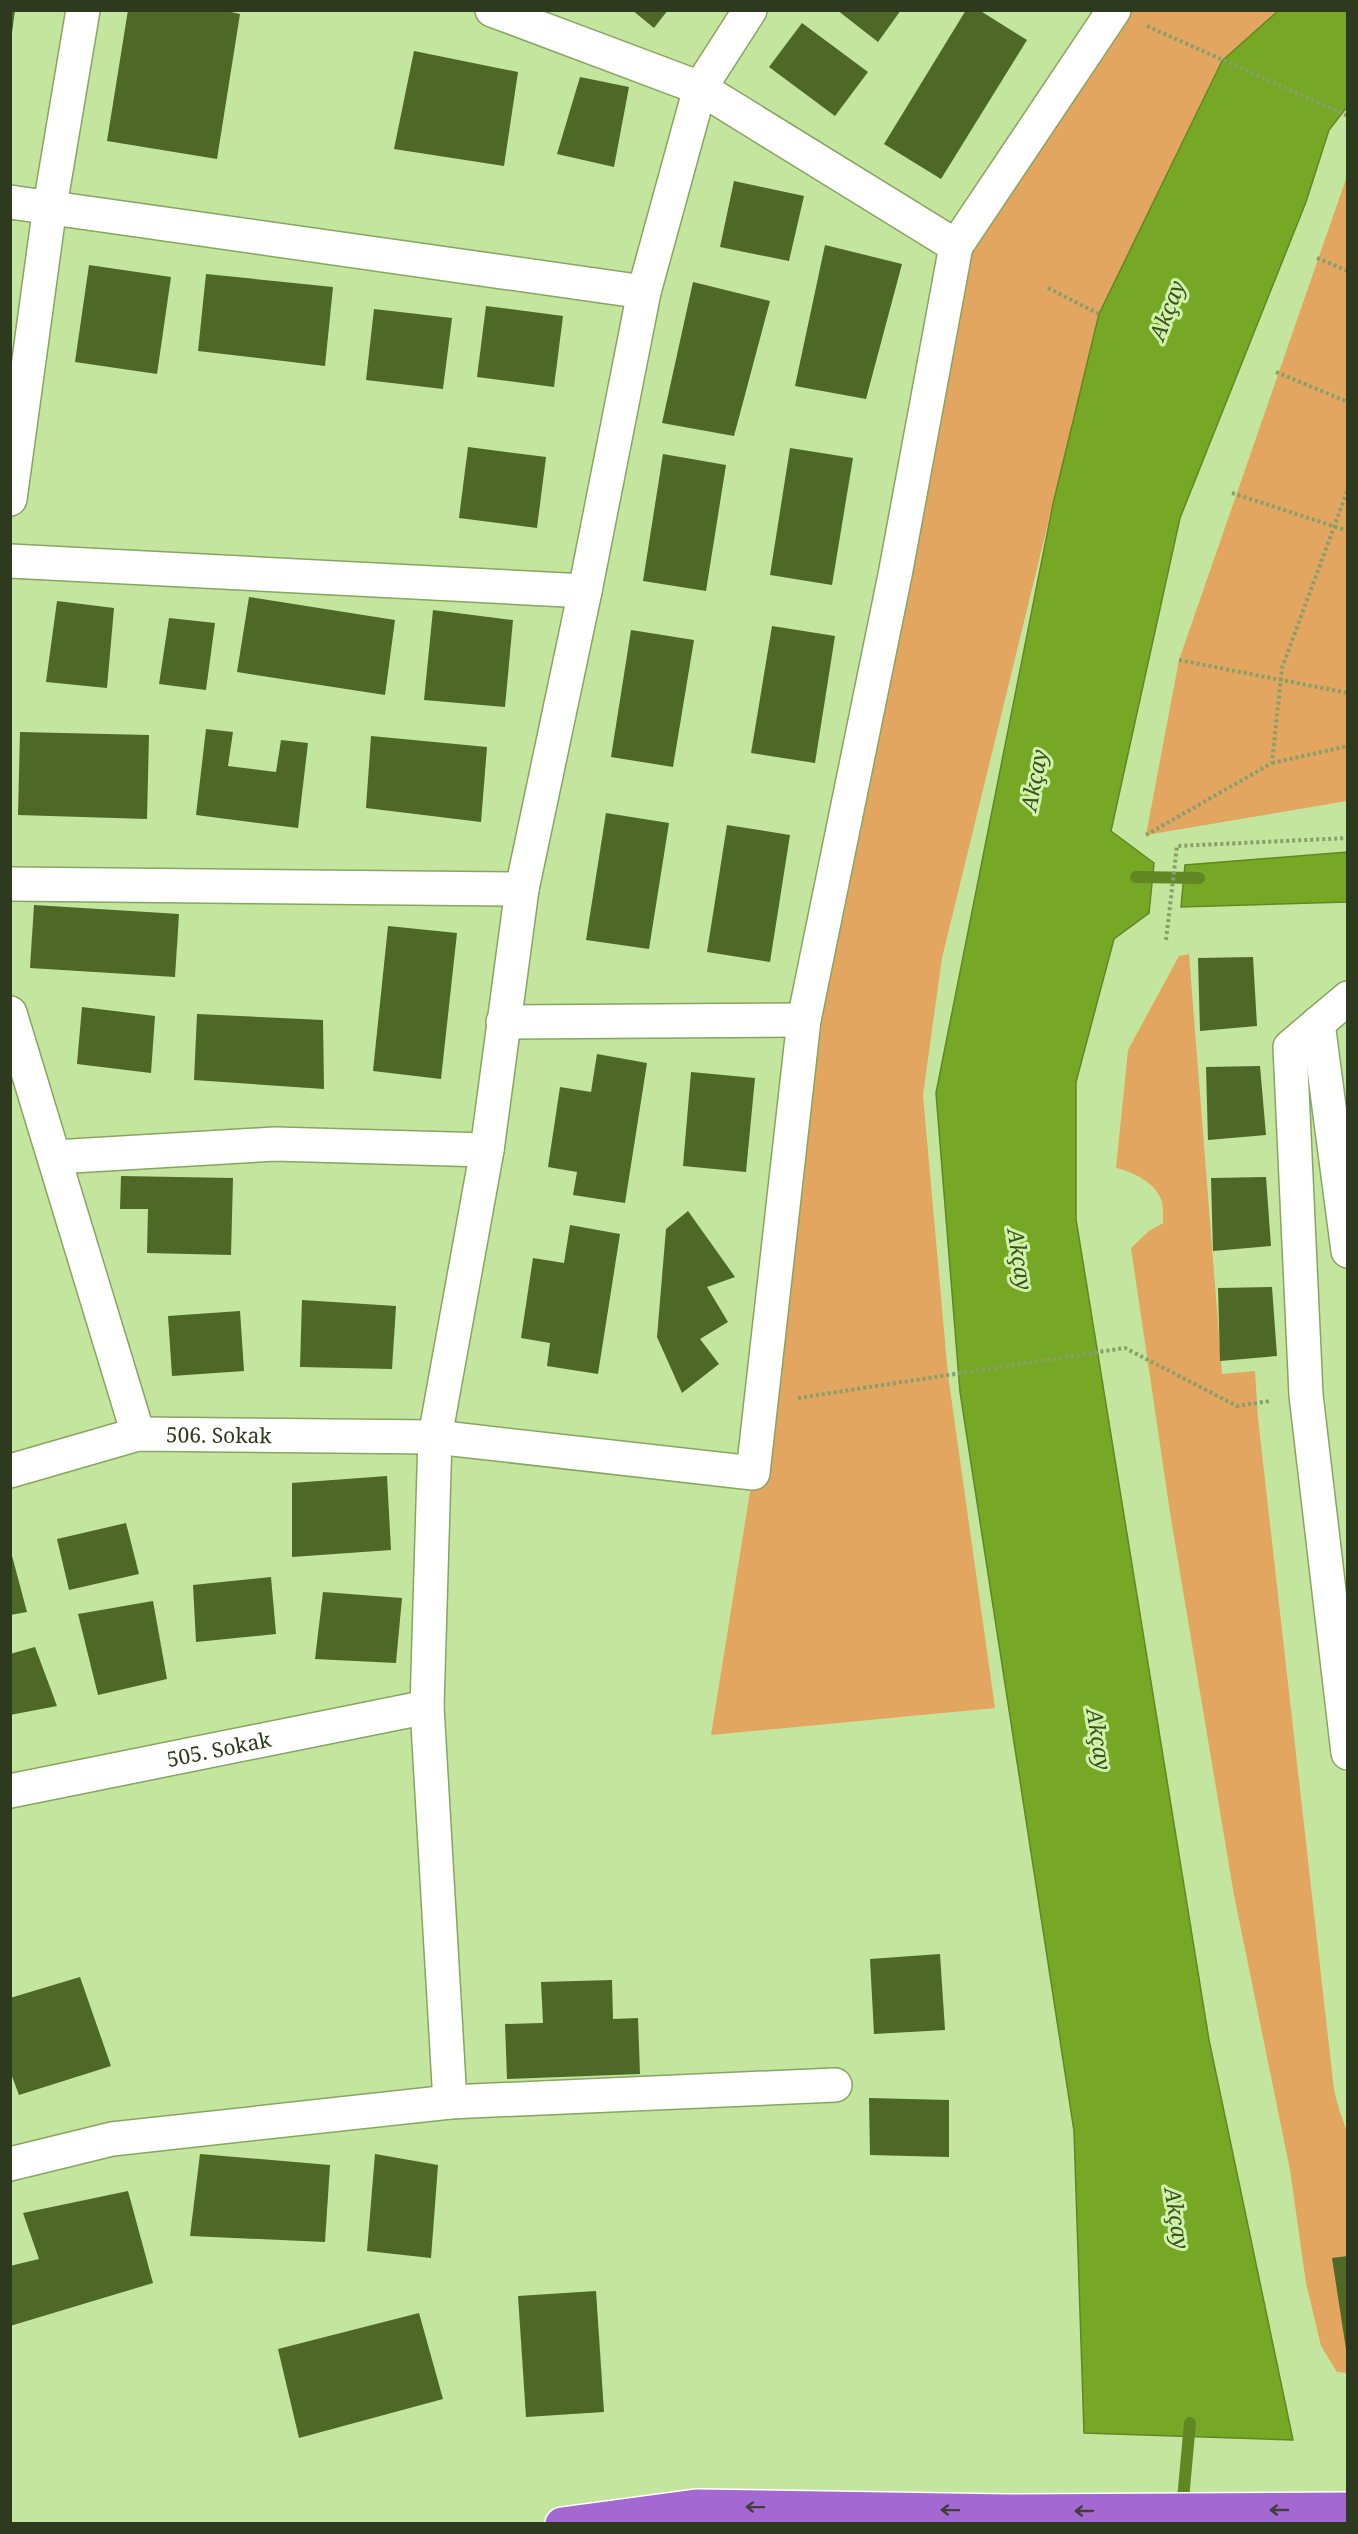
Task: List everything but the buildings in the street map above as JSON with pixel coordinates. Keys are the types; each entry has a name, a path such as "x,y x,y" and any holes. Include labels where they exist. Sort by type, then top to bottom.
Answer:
{"highway":[{"path":"562,2523 696,2506 1008,2511 1343,2509"}],"street":[{"path":"10,499 50,207 83,10"},
{"path":"492,10 700,88 956,246"},
{"path":"450,2102 427,1707 435,1437 487,1150 522,889 585,591 644,292 700,88 750,10"},
{"path":"760,1404 804,1020 895,575 956,246 1114,11"},
{"path":"10,202 644,292"},
{"path":"10,561 585,591"},
{"path":"10,884 522,889"},
{"path":"1347,998 1290,1047 1306,1395 1347,1753"},
{"path":"10,1013 56,1157 138,1434"},
{"path":"503,1022 804,1020"},
{"path":"1318,1023 1347,1251"},
{"path":"56,1157 276,1144 487,1150"},
{"name":"506. Sokak","path":"10,1471 138,1434 435,1437 753,1473 760,1404"},
{"name":"505. Sokak","path":"10,1791 427,1707"},
{"path":"10,2164 112,2139 450,2102 835,2085"}],"path":[{"path":"1114,11 1347,116"},
{"path":"1317,258 1347,271"},
{"path":"1048,288 1099,314"},
{"path":"1276,372 1347,402"},
{"path":"1272,763 1282,668 1347,489"},
{"path":"1232,493 1347,531"},
{"path":"1179,660 1347,693"},
{"path":"1146,835 1272,763 1347,746"},
{"path":"1166,940 1177,846 1347,838"},
{"path":"760,1404 1125,1348 1238,1406 1306,1395"}],"shaded area":[{"path":"1114,11 1278,11 1221,61 1099,314 942,958 923,1095 948,1375 995,1708 711,1735 753,1473 804,1020 956,246"},
{"path":"1347,176 1347,801 1146,835 1179,660"},
{"path":"1189,954 1222,1374 1255,1371 1258,1418 1334,2090 1347,2132 1347,2373 1337,2372 1321,2346 1306,2283 1290,2170 1234,1895 1171,1519 1131,1248 1149,1231 1163,1223 1162,1202 1150,1184 1130,1172 1116,1168 1128,1050 1179,956"}],"water":[{"path":"1278,11 1347,11 1347,107 1329,130 1306,202 1180,518 1111,831 1154,863 1149,913 1114,939 1076,1082 1076,1219 1209,2040 1293,2440 1084,2433 1074,2131 960,1392 936,1093 1053,504 1099,314 1222,61"},
{"path":"1347,852 1347,902 1181,907 1185,865"}],"waterway":[{"path":"1136,877 1199,878"},
{"name":"Akçay","path":"1182,2510 1190,2423"}]}
